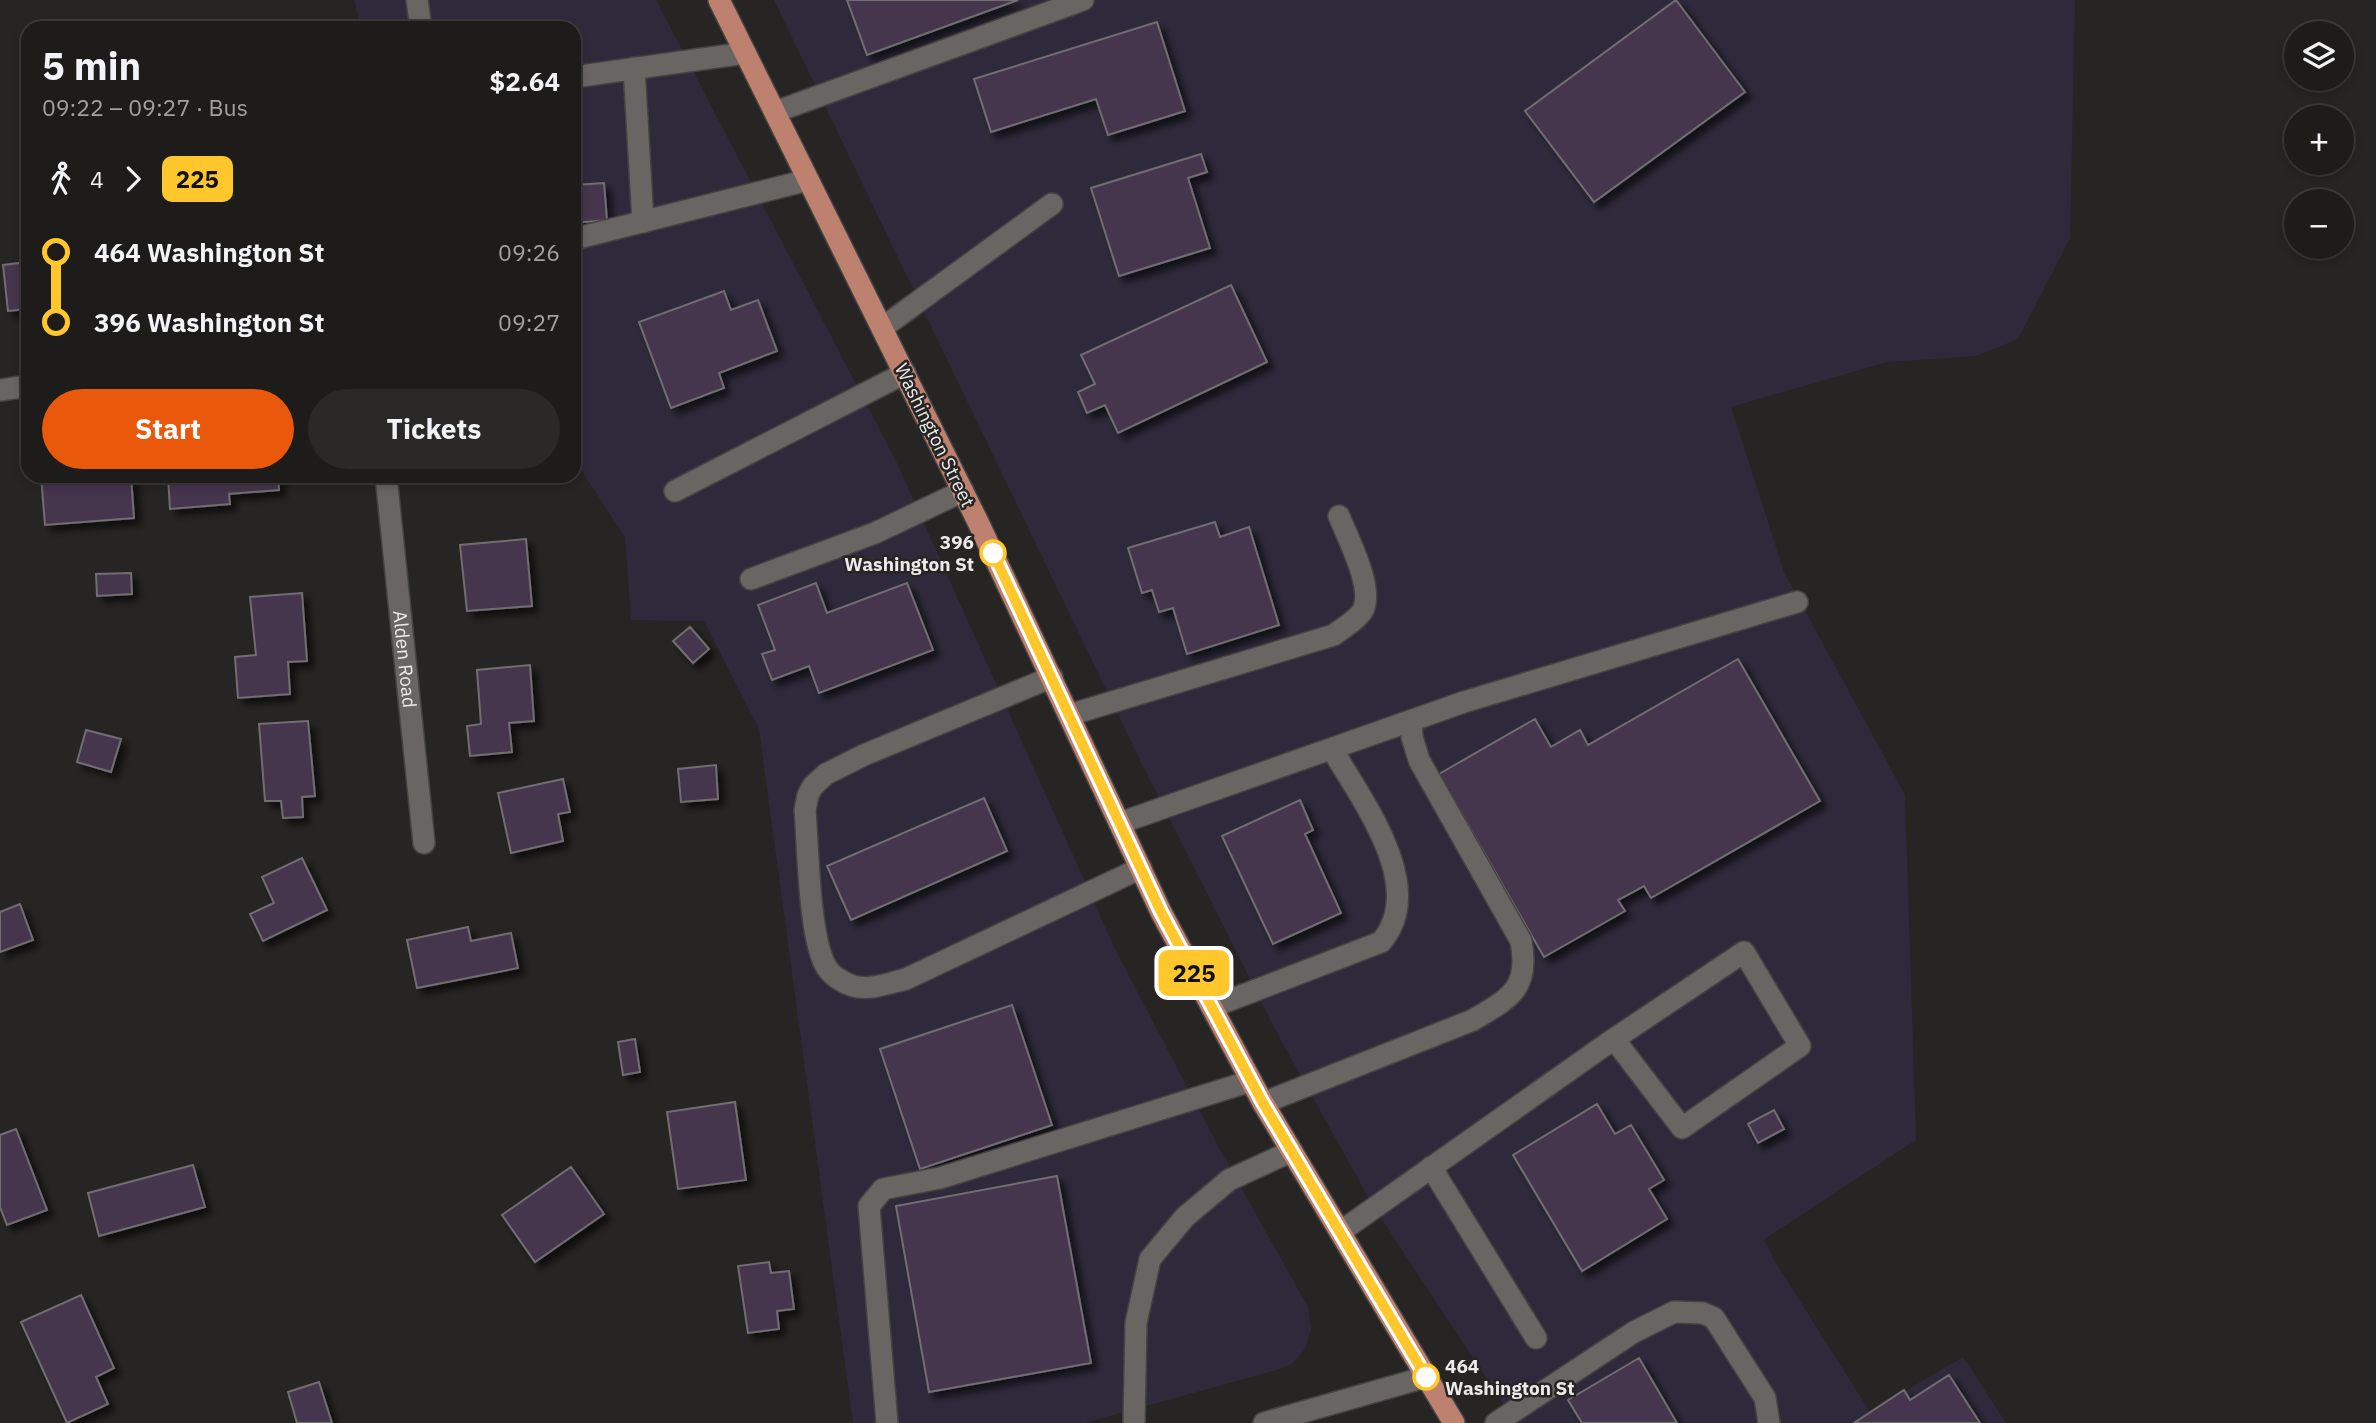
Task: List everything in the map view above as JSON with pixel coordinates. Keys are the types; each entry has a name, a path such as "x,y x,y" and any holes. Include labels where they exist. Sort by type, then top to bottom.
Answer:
{"main road":[{"name":"Washington Street","path":"719,0 963,491 1161,912 1263,1103 1454,1423"}],"street":[{"path":"417,0 420,21"},
{"path":"775,112 1083,0"},
{"path":"581,76 745,53"},
{"path":"634,68 643,222"},
{"path":"581,237 808,180"},
{"path":"882,328 1052,204"},
{"path":"676,491 905,373"},
{"path":"0,390 21,387"},
{"name":"Alden Road","path":"387,483 424,843"},
{"path":"751,579 875,533 963,491"},
{"path":"1069,715 1334,635 1363,611 1366,596 1363,576 1339,516"},
{"path":"1120,823 1464,702 1797,603"},
{"path":"1052,677 864,755 827,774 813,786 805,810 817,943 827,969 839,979 863,988 906,979 1141,868"},
{"path":"1263,1103 1473,1020 1501,1004 1521,984 1521,941 1419,760 1410,721"},
{"path":"1212,1007 1381,942 1390,931 1397,910 1397,887 1392,860 1380,832 1332,749"},
{"path":"1340,1232 1614,1040 1744,952 1800,1046 1682,1128 1614,1040"},
{"path":"887,1423 869,1206 883,1189 940,1178 1251,1081"},
{"path":"1134,1423 1136,1323 1150,1259 1185,1217 1229,1180 1292,1151"},
{"path":"1431,1167 1536,1338"},
{"path":"1496,1423 1634,1332 1674,1312 1703,1313 1714,1318 1765,1398 1769,1423"},
{"path":"1264,1423 1299,1418 1426,1377"}],"shaded area":[{"path":"354,0 656,0 895,459 1115,949 1219,1148 1308,1307 1311,1329 1305,1349 1292,1364 1084,1423 853,1423 759,729 704,621 631,620 625,537 581,470 581,21 359,21"},
{"path":"774,0 2075,0 2070,238 2018,339 1976,356 1887,362 1731,407 1784,572 1905,795 1916,1140 1764,1239 1774,1260 1870,1412 1963,1357 2006,1423 1516,1423 1375,1209 1276,1031 1140,760"}],"building":[{"path":"847,0 1018,0 867,55"},
{"path":"1676,0 1745,92 1594,202 1525,111"},
{"path":"1157,22 1185,111 1108,135 1096,99 991,132 974,79"},
{"path":"1201,154 1207,172 1188,178 1210,248 1119,276 1091,188"},
{"path":"604,183 607,220 581,222 581,185"},
{"path":"21,263 21,310 8,311 3,265"},
{"path":"1231,285 1267,362 1118,433 1105,405 1087,413 1078,392 1095,384 1081,355"},
{"path":"724,291 731,310 758,300 777,351 719,373 724,388 671,408 639,322"},
{"path":"42,483 132,483 134,518 45,525"},
{"path":"168,483 278,483 279,490 229,494 230,504 170,509"},
{"path":"1215,522 1220,537 1249,527 1279,625 1187,654 1173,608 1159,612 1152,590 1142,593 1128,548"},
{"path":"526,539 532,606 467,611 460,545"},
{"path":"131,573 132,594 97,596 96,574"},
{"path":"816,583 827,613 907,583 933,650 819,693 809,666 772,680 762,654 775,650 758,605"},
{"path":"302,593 307,661 288,662 290,694 238,698 235,657 256,655 250,597"},
{"path":"690,627 709,649 693,663 673,641"},
{"path":"1738,659 1820,801 1651,898 1644,886 1618,900 1625,911 1544,957 1439,774 1535,719 1551,747 1580,730 1588,745"},
{"path":"530,665 534,721 509,723 512,752 470,756 467,726 481,724 477,670"},
{"path":"308,721 315,796 302,797 303,817 283,818 281,801 265,801 259,724"},
{"path":"86,730 121,739 111,772 77,762"},
{"path":"716,765 718,799 681,802 678,769"},
{"path":"563,779 570,812 558,814 563,841 511,853 498,793"},
{"path":"984,798 1007,851 851,920 827,866"},
{"path":"1300,800 1313,830 1305,834 1341,913 1273,944 1222,836"},
{"path":"302,858 327,910 263,941 250,914 274,903 262,877"},
{"path":"20,904 33,940 0,952 0,912"},
{"path":"468,927 471,941 511,933 518,968 417,988 407,940"},
{"path":"1012,1005 1052,1125 920,1169 880,1049"},
{"path":"635,1039 640,1072 623,1075 618,1042"},
{"path":"735,1102 746,1180 678,1189 667,1112"},
{"path":"1597,1104 1615,1134 1631,1125 1664,1180 1649,1189 1667,1219 1582,1271 1513,1155"},
{"path":"1774,1110 1784,1129 1758,1143 1748,1124"},
{"path":"16,1129 47,1210 7,1225 0,1207 0,1135"},
{"path":"193,1165 205,1207 99,1236 88,1193"},
{"path":"571,1167 604,1214 535,1262 502,1215"},
{"path":"1057,1176 1091,1363 929,1392 896,1206"},
{"path":"769,1262 771,1273 789,1271 794,1309 777,1311 779,1329 748,1333 738,1266"},
{"path":"81,1295 114,1368 96,1377 108,1404 67,1423 21,1322"},
{"path":"1639,1358 1677,1423 1582,1423 1568,1400"},
{"path":"1949,1375 1980,1423 1854,1423 1904,1390 1910,1400"},
{"path":"319,1382 332,1423 297,1423 288,1392"}],"bus line":[{"name":"225","path":"993,553 1161,912 1263,1103 1426,1377"}],"place":[{"name":"396 Washington St","path":"993,553"},
{"name":"464 Washington St","path":"1426,1377"}]}
